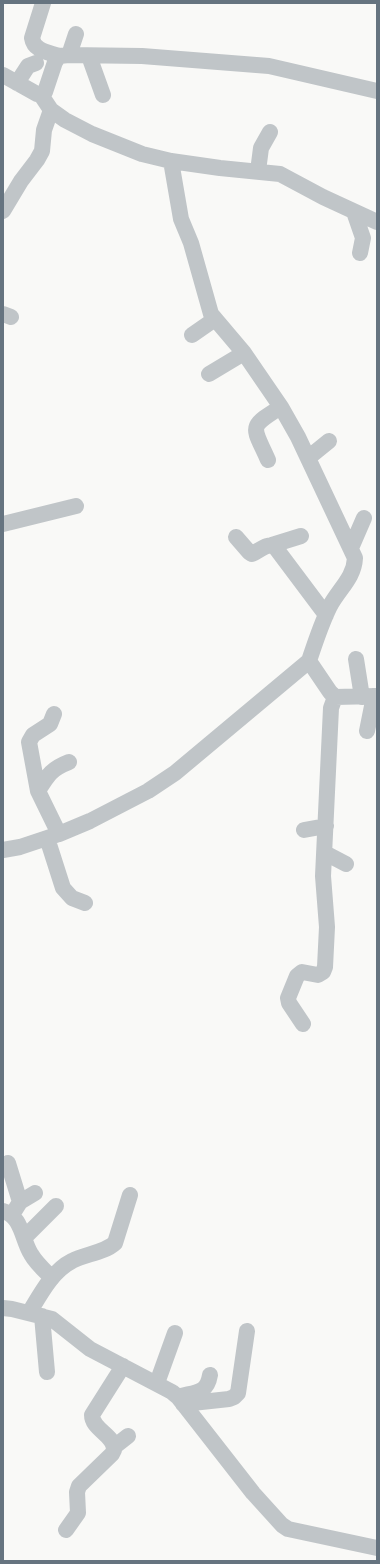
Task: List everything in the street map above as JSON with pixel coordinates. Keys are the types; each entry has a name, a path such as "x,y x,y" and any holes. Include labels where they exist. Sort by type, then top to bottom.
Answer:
{"street":[{"path":"43,3 32,38 33,44 36,48 64,55 142,56 269,66 377,91"},
{"path":"42,95 76,34"},
{"path":"89,56 103,95"},
{"path":"18,83 28,66 36,63"},
{"path":"3,75 37,94 42,95 51,110 64,120 111,142 142,154 171,161 280,174 354,212 377,222"},
{"path":"3,211 21,181 42,151 44,130 51,110"},
{"path":"258,171 261,148 270,132"},
{"path":"3,850 20,847 53,836 90,821 148,791 175,773 309,661 330,606 352,573 355,558 340,529 298,436 281,407 244,353 215,319 209,309 191,243 182,219 171,161"},
{"path":"354,212 363,238 360,253"},
{"path":"192,335 215,319"},
{"path":"209,374 244,353"},
{"path":"268,460 256,432 256,425 261,419 281,407"},
{"path":"308,458 329,441"},
{"path":"3,524 76,506"},
{"path":"351,548 364,518"},
{"path":"236,537 252,554 272,545 301,536"},
{"path":"272,545 326,615"},
{"path":"356,659 371,697 367,731"},
{"path":"309,661 335,697 371,697"},
{"path":"303,1024 289,1003 288,998 297,976 302,972 318,975 325,967 327,927 323,876 331,708 335,697"},
{"path":"54,714 50,724 33,735 29,742 38,791 53,836 63,888 72,898 85,903"},
{"path":"38,791 51,772 59,766 69,762"},
{"path":"304,830 326,826"},
{"path":"325,853 346,864"},
{"path":"8,1163 12,1209 31,1255 52,1278"},
{"path":"12,1209 34,1193"},
{"path":"47,1372 36,1315 52,1278 61,1268 73,1260 113,1245 130,1195"},
{"path":"24,1238 56,1206"},
{"path":"3,1308 52,1319 90,1349 172,1392 180,1400 253,1493 282,1525 288,1529 377,1548"},
{"path":"180,1400 229,1399 238,1394 247,1331"},
{"path":"157,1383 175,1333"},
{"path":"114,1447 112,1442 94,1423 92,1415 123,1366"},
{"path":"180,1400 205,1388 208,1384 210,1375"},
{"path":"66,1530 78,1513 77,1492 79,1486 112,1454 114,1447 128,1436"}]}
